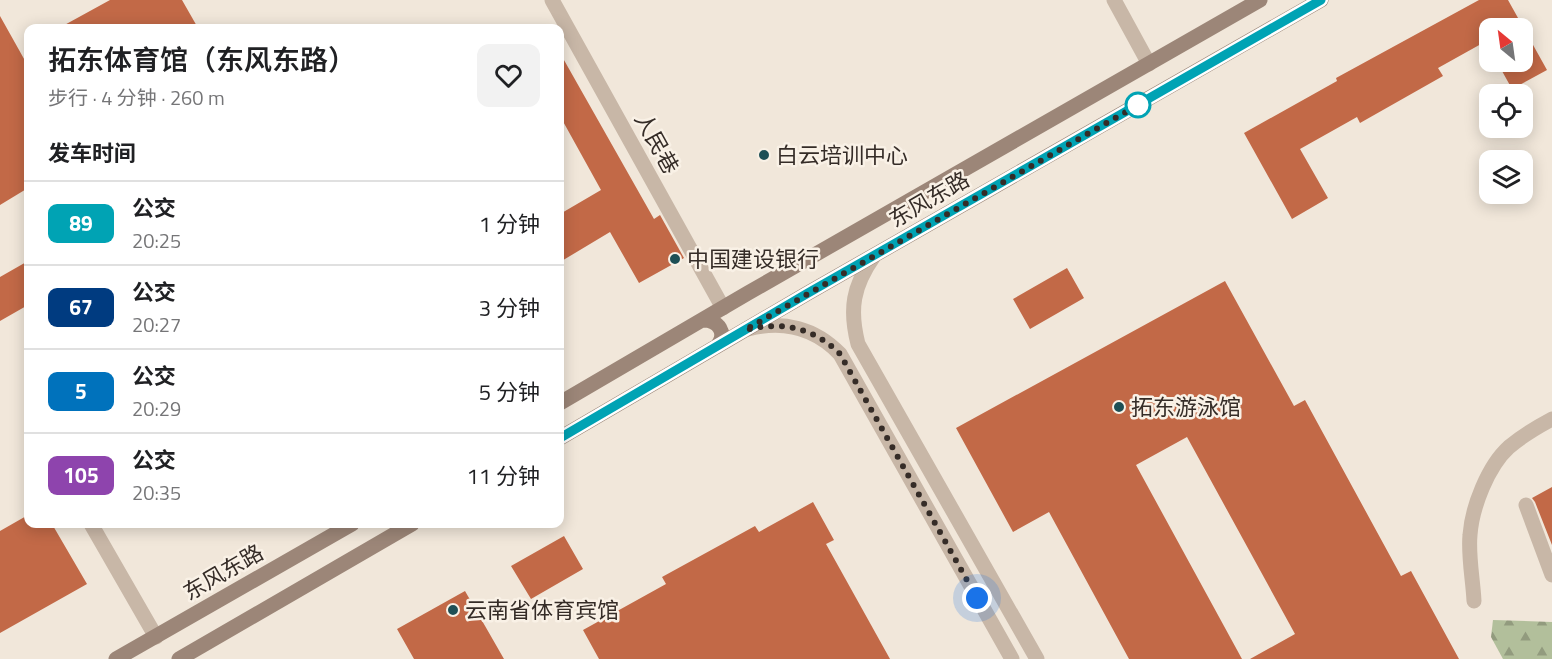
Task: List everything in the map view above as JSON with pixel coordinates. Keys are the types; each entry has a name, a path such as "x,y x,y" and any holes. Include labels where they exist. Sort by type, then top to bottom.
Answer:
{"main road":[{"name":"东风东路","path":"564,401 1260,0"},
{"name":"东风东路","path":"564,436 1321,0"},
{"path":"702,320 715,322 720,327 722,338 716,347"},
{"name":"东风东路","path":"116,659 345,528"},
{"path":"179,659 405,528"}],"street":[{"name":"人民巷","path":"552,0 723,308"},
{"path":"1114,0 1149,64"},
{"path":"874,256 858,283 854,298 853,321 858,344 1037,659"},
{"path":"745,330 772,326 799,329 814,334 829,343 840,354 1012,659"},
{"path":"1474,601 1470,536 1474,507 1490,472 1508,449 1552,419"},
{"path":"1526,505 1552,575"},
{"path":"93,528 156,637"}],"green space":[{"path":"1493,620 1552,622 1552,659 1503,659 1491,637"}],"building":[{"path":"110,0 182,0 196,24 66,24"},
{"path":"1479,0 1508,0 1518,18 1479,18 1479,45 1438,68 1443,76 1360,123 1357,117 1300,149 1328,198 1292,219 1244,133 1337,81 1336,78"},
{"path":"0,16 24,59 24,190 0,205"},
{"path":"1533,45 1547,70 1521,84 1509,84 1503,72 1533,72"},
{"path":"564,60 654,219 660,215 684,258 639,283 610,232 564,260 564,212 601,190 564,123"},
{"path":"24,263 24,307 0,321 0,277"},
{"path":"1067,268 1084,298 1030,329 1013,299"},
{"path":"1225,281 1294,406 1305,400 1401,576 1411,571 1459,659 1250,659 1295,634 1187,437 1136,465 1242,659 1129,659 1049,512 1013,532 956,428"},
{"path":"1552,487 1552,545 1532,498"},
{"path":"813,502 834,540 826,544 890,659 599,659 583,630 666,584 662,577 755,526 759,532"},
{"path":"24,517 24,528 54,528 87,584 0,633 0,531"},
{"path":"564,536 583,569 531,599 511,566"},
{"name":"云南省体育宾馆","path":"465,591 504,659 414,659 397,629"}],"bus line":[{"name":"89","path":"564,436 808,293 1321,0"}],"place":[{"name":"白云培训中心","path":"764,155"},
{"name":"中国建设银行","path":"675,259"},
{"name":"拓东游泳馆","path":"1119,407"},
{"name":"云南省体育宾馆","path":"453,610"}],"route":[{"path":"977,598 840,354 829,343 814,334 799,329 772,326 745,330 1138,105"}]}
